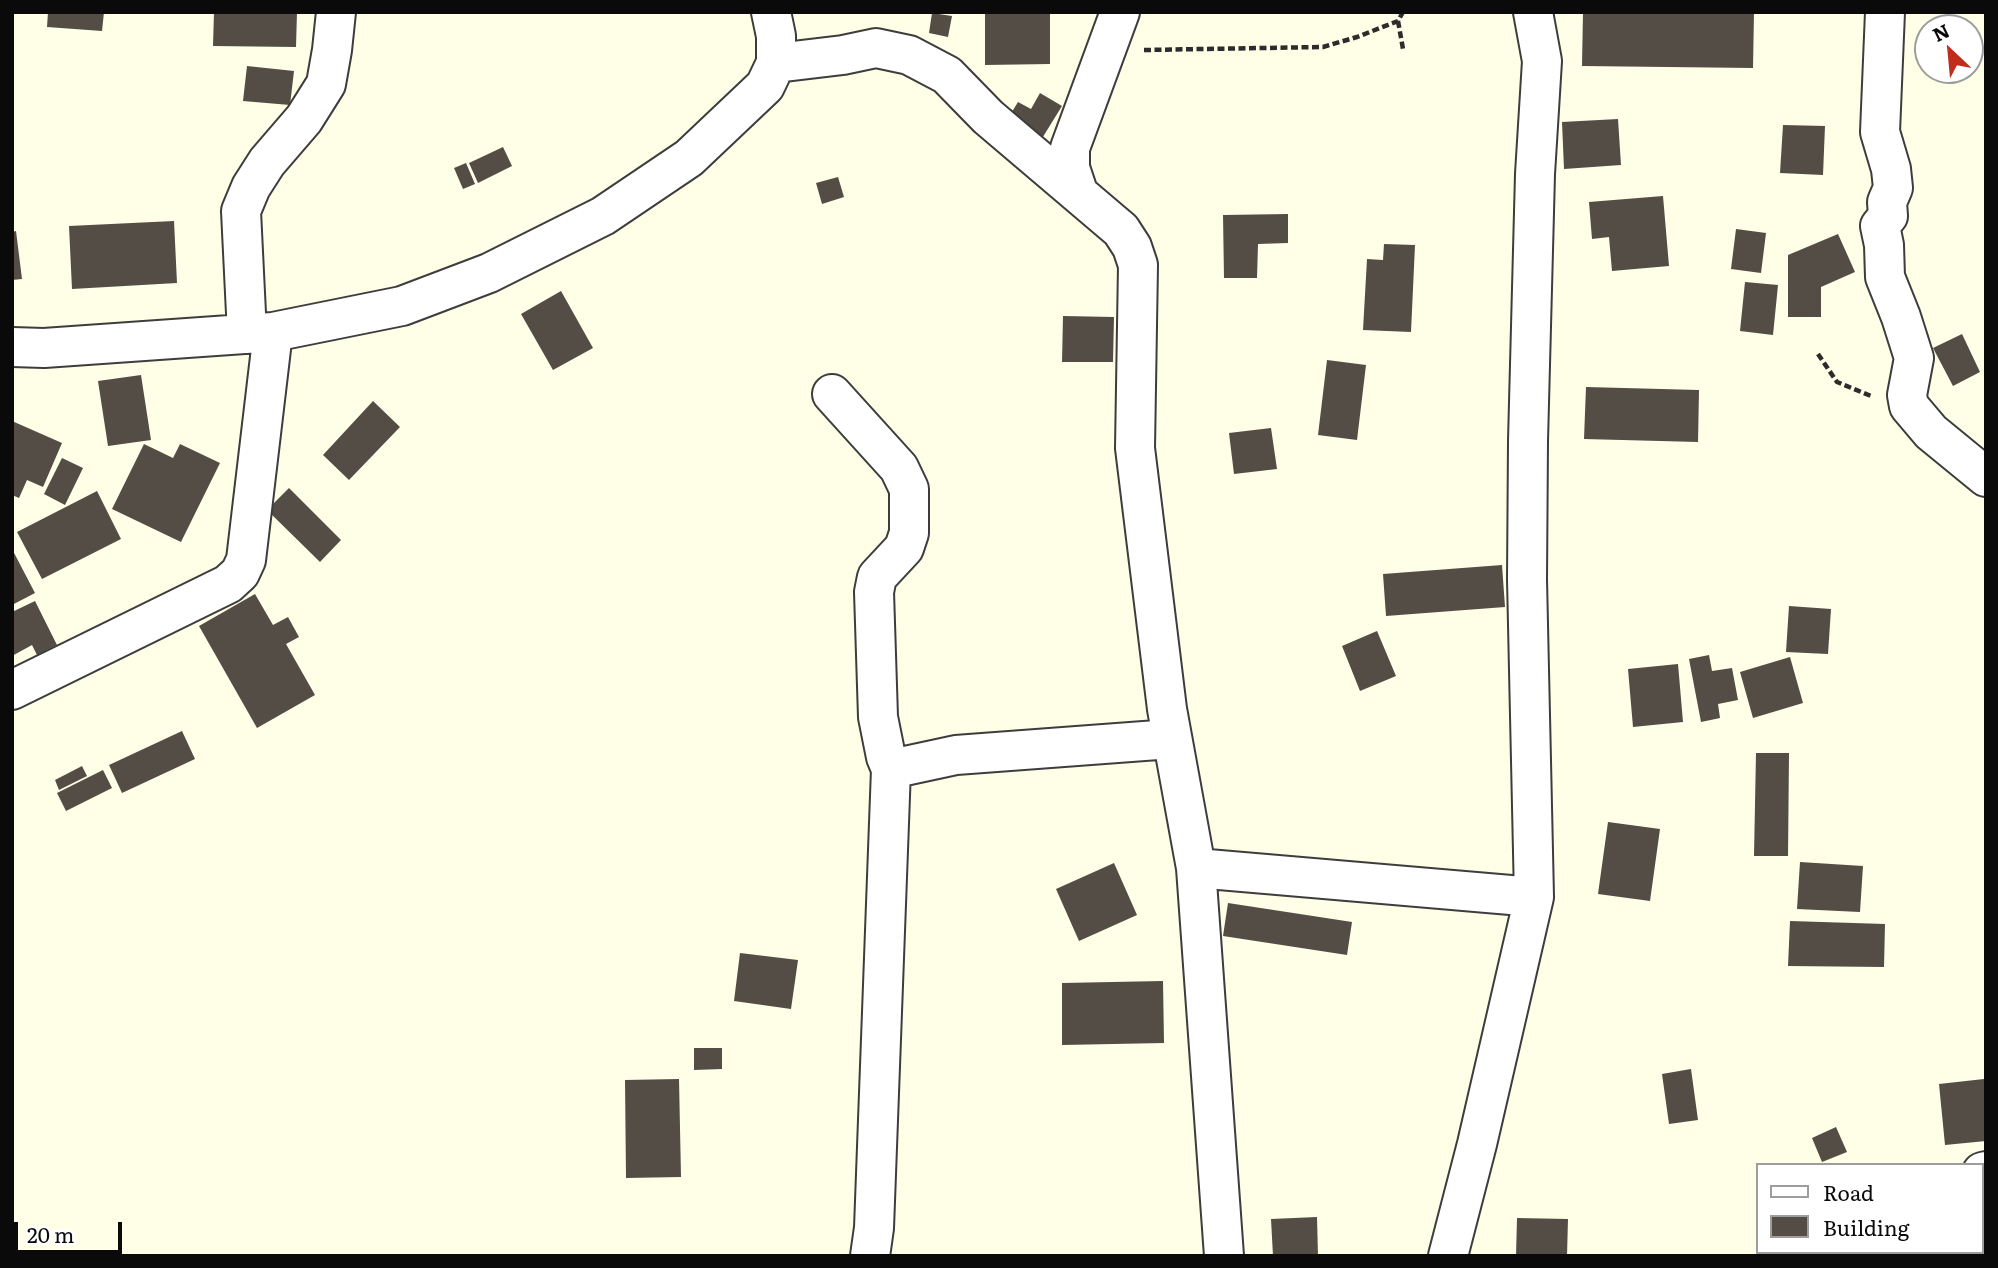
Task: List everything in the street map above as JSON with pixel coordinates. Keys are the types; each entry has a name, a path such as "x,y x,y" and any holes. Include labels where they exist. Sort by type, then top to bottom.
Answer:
{"street":[{"path":"12,690 228,583 240,573 246,561 260,333 241,211 250,187 267,162 304,119 326,84 336,12"},
{"path":"12,347 44,348 260,333 402,306 489,273 603,216 689,158 765,86 776,63 776,36 771,12"},
{"path":"1078,192 1070,168 1070,148 1121,12"},
{"path":"1448,1256 1477,1144 1534,897 1527,579 1528,441 1535,174 1542,61 1533,12"},
{"path":"1885,12 1880,132 1891,169 1893,188 1887,202 1888,216 1880,226 1884,245 1885,277 1914,358 1907,395 1909,406 1931,432 1986,477"},
{"path":"776,63 876,48 909,55 947,75 988,117 1121,230 1132,247 1138,265 1135,448 1171,739 1196,868 1224,1256"},
{"path":"832,394 899,467 909,489 909,533 904,548 877,577 874,592 878,717 891,769 874,1228 870,1256"},
{"path":"891,769 956,755 1171,739"},
{"path":"1196,868 1534,897"}],"path":[{"path":"1101,64 1129,50 1323,47 1398,21 1404,12"},
{"path":"1398,21 1403,49"},
{"path":"1818,354 1841,385 1885,402 1909,406"}],"building":[{"path":"48,12 104,12 102,31 47,27"},
{"path":"214,12 297,12 296,47 213,46"},
{"path":"985,12 1050,12 1050,64 985,65"},
{"path":"1583,12 1754,12 1753,68 1582,66"},
{"path":"932,13 952,16 948,37 929,33"},
{"path":"247,66 294,71 290,105 243,101"},
{"path":"1040,93 1062,106 1041,140 1007,120 1018,102 1031,109"},
{"path":"1618,119 1621,165 1564,169 1562,122"},
{"path":"1783,125 1825,126 1823,175 1780,173"},
{"path":"503,147 512,166 478,183 469,163"},
{"path":"466,163 475,184 463,189 454,168"},
{"path":"838,177 844,197 822,204 816,183"},
{"path":"1663,196 1669,266 1612,271 1609,237 1592,239 1589,202"},
{"path":"1288,214 1288,243 1258,244 1257,278 1224,278 1223,215"},
{"path":"174,221 177,283 72,289 69,226"},
{"path":"1736,229 1766,233 1761,273 1731,269"},
{"path":"16,231 22,279 12,280 12,232"},
{"path":"1838,234 1855,272 1821,287 1821,317 1788,317 1788,255"},
{"path":"1384,244 1415,245 1411,332 1363,330 1367,259 1383,260"},
{"path":"1745,282 1778,285 1773,335 1740,331"},
{"path":"561,291 593,348 553,370 521,314"},
{"path":"1063,316 1114,317 1113,362 1062,362"},
{"path":"1962,334 1980,372 1953,386 1933,348"},
{"path":"1327,360 1366,365 1357,440 1318,435"},
{"path":"141,375 151,440 108,446 98,381"},
{"path":"1586,387 1699,390 1698,442 1584,439"},
{"path":"373,401 400,427 349,480 323,455"},
{"path":"12,421 62,443 43,487 27,480 19,498 12,495"},
{"path":"1271,428 1277,469 1234,474 1229,433"},
{"path":"144,444 173,458 180,444 220,463 181,542 112,509"},
{"path":"62,458 83,468 65,505 44,494"},
{"path":"289,488 341,540 320,562 267,510"},
{"path":"97,491 121,539 42,579 17,532"},
{"path":"12,549 35,593 12,605"},
{"path":"1502,565 1505,607 1386,616 1383,574"},
{"path":"255,594 273,625 288,617 299,637 286,644 315,695 257,728 199,626"},
{"path":"35,601 57,645 37,655 32,645 12,656 12,612"},
{"path":"1789,606 1831,609 1828,654 1786,652"},
{"path":"1377,631 1396,676 1360,691 1342,646"},
{"path":"1709,655 1712,671 1732,668 1738,700 1718,704 1720,718 1701,722 1689,659"},
{"path":"1790,657 1803,703 1753,718 1740,672"},
{"path":"1678,664 1683,722 1633,727 1628,669"},
{"path":"182,731 195,759 122,793 109,765"},
{"path":"1756,753 1789,753 1788,856 1754,856"},
{"path":"82,766 87,776 59,790 55,780"},
{"path":"103,770 112,788 66,811 57,793"},
{"path":"1608,822 1660,829 1650,901 1598,894"},
{"path":"1800,862 1863,866 1860,912 1797,909"},
{"path":"1114,863 1137,915 1079,941 1056,889"},
{"path":"1228,903 1352,922 1347,955 1223,936"},
{"path":"1790,921 1885,924 1884,967 1788,966"},
{"path":"740,953 798,960 791,1009 734,1001"},
{"path":"1163,981 1164,1043 1062,1045 1062,983"},
{"path":"694,1048 722,1048 722,1069 694,1070"},
{"path":"1691,1069 1698,1120 1669,1124 1662,1074"},
{"path":"679,1079 681,1177 626,1178 625,1080"},
{"path":"1984,1079 1986,1141 1945,1145 1939,1084"},
{"path":"1836,1127 1847,1152 1822,1162 1812,1138"},
{"path":"1317,1217 1318,1256 1273,1256 1271,1219"},
{"path":"1517,1218 1568,1219 1567,1256 1516,1256"}]}
